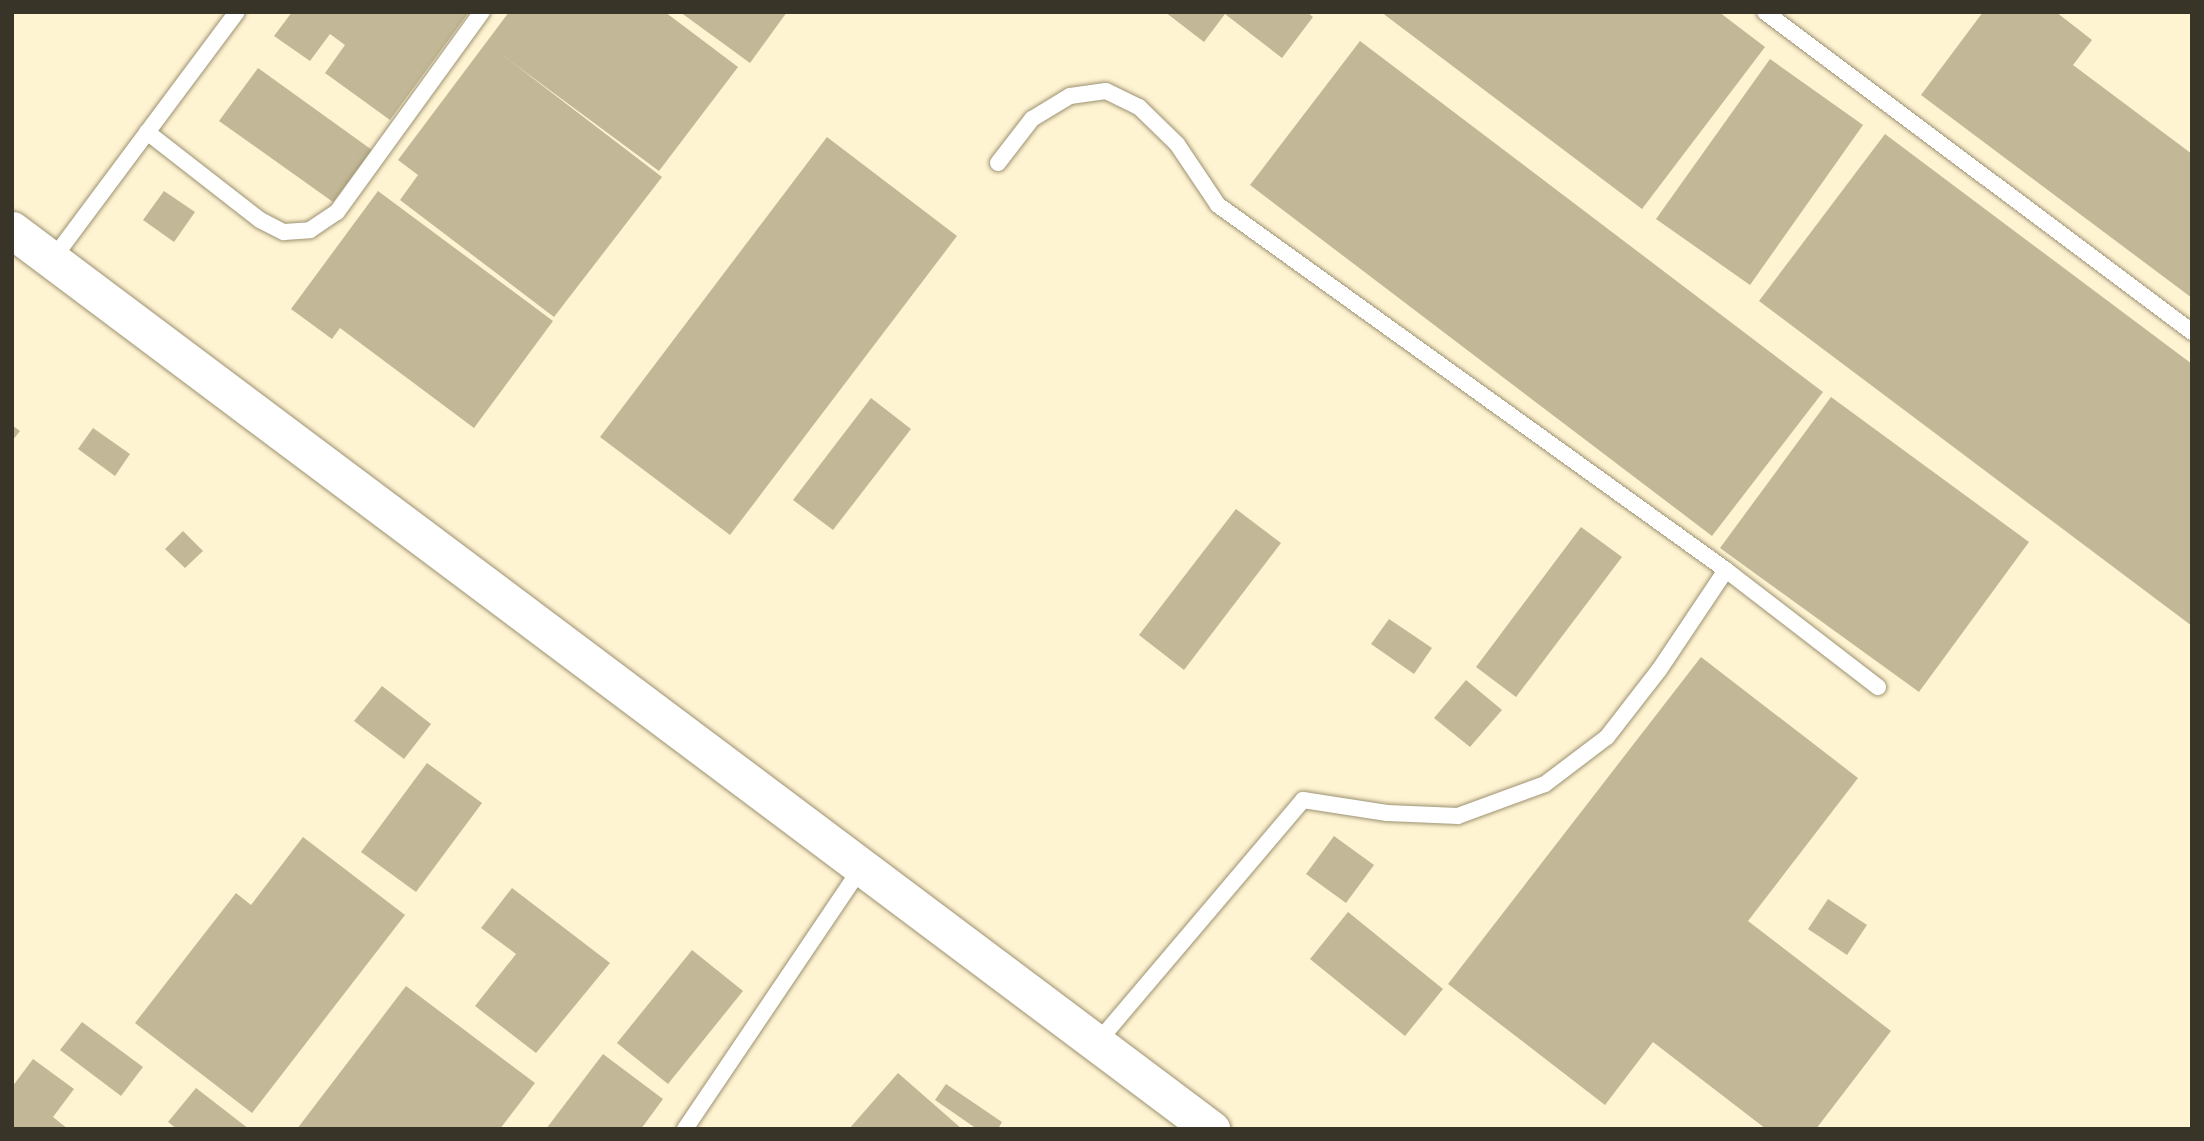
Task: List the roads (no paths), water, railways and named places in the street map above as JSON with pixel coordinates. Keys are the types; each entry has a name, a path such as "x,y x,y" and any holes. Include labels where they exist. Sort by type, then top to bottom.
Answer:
{"street":[{"path":"12,230 1210,1129"}],"lane":[{"path":"52,260 237,12"},
{"path":"147,132 260,220 284,232 310,230 337,212 482,12"},
{"path":"1765,12 2192,332"},
{"path":"998,163 1032,119 1070,96 1106,91 1139,107 1177,144 1218,205 1727,570 1878,687"},
{"path":"1097,1044 1303,800 1387,813 1458,816 1545,784 1606,737 1659,670 1727,570"},
{"path":"685,1129 862,867"}]}
